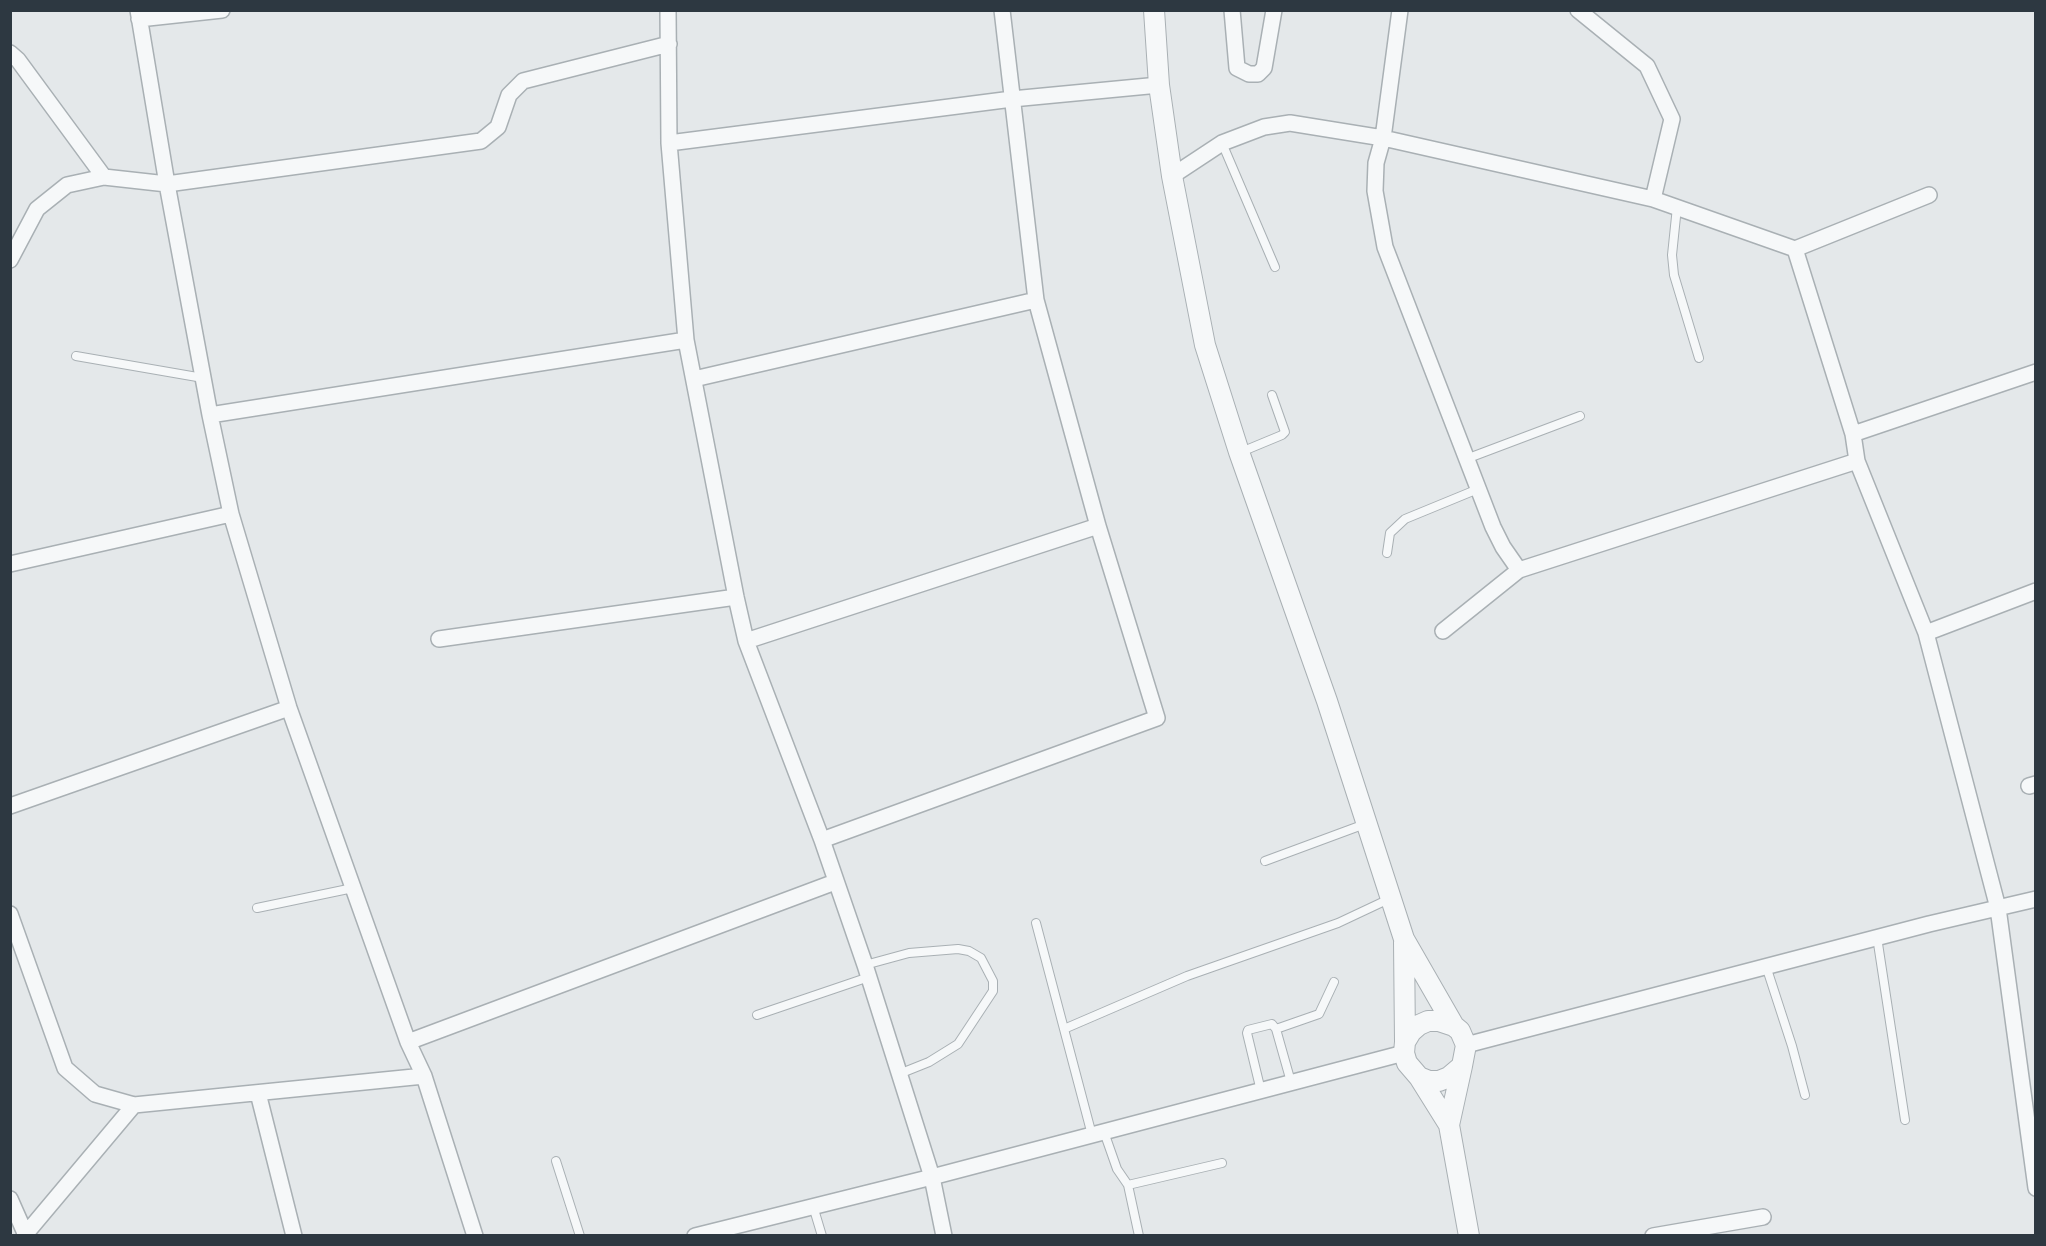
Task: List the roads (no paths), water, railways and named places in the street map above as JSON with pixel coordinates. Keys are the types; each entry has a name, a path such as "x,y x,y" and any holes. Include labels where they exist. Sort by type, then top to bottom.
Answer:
{"street":[{"path":"222,10 138,15 210,415 231,514 289,708 408,1042 424,1076 475,1236"},
{"path":"668,10 669,142 686,340 736,597 746,640 822,840 867,971 932,1177 944,1236"},
{"path":"822,840 1157,717 1098,526 1036,300 1002,10"},
{"path":"1154,10 1159,85 1172,176 1205,345 1239,452 1327,701 1404,939 1460,1031 1466,1045 1449,1125"},
{"path":"1232,10 1237,68 1248,74 1258,74 1264,68 1274,10"},
{"path":"1400,10 1383,138 1376,163 1376,191 1385,247 1493,527 1519,570"},
{"path":"1578,10 1647,66 1672,120 1653,199"},
{"path":"10,260 37,209 67,185 104,177 167,184 481,141 498,127 509,95 523,81 669,44"},
{"path":"10,53 104,177"},
{"path":"669,142 1012,99 1159,85"},
{"path":"1172,176 1222,143 1264,127 1290,123 1383,138 1653,199 1795,249 1929,195"},
{"path":"1795,249 1853,434 1857,461 1926,633 1998,908 2032,1125 2036,1188"},
{"path":"694,379 1036,300"},
{"path":"210,415 686,340"},
{"path":"1853,434 2036,372"},
{"path":"1443,631 1519,570 1857,461"},
{"path":"10,564 231,514"},
{"path":"746,640 1098,526"},
{"path":"1926,633 2036,591"},
{"path":"439,639 736,597"},
{"path":"10,806 289,708"},
{"path":"408,1042 835,882"},
{"path":"1466,1045 1877,937 2036,899"},
{"path":"10,914 65,1068 95,1094 134,1106 424,1076"},
{"path":"1404,939 1407,1063 1419,1077 1449,1125 1469,1236"},
{"path":"1405,1047 1411,1032 1428,1021 1439,1021 1455,1026"},
{"path":"695,1236 1261,1091 1405,1047"},
{"path":"1419,1077 1429,1081 1439,1081 1449,1077 1462,1066"},
{"path":"258,1093 294,1236"},
{"path":"10,1198 25,1234 134,1106"},
{"path":"1653,1236 1762,1217"}],"lane":[{"path":"1222,143 1275,267"},
{"path":"1677,207 1672,255 1674,275 1699,358"},
{"path":"76,356 203,378"},
{"path":"1239,452 1285,432 1272,395"},
{"path":"1467,459 1580,416"},
{"path":"1388,553 1390,533 1405,519 1478,489"},
{"path":"1265,861 1367,824"},
{"path":"257,908 353,888"},
{"path":"1064,1029 1187,976 1338,923 1391,899"},
{"path":"1036,923 1064,1029 1098,1133 1128,1185 1139,1236"},
{"path":"1877,937 1905,1120"},
{"path":"757,1015 909,953 958,949 969,951 981,958 993,981 993,991 958,1044 929,1062 899,1074"},
{"path":"1766,966 1805,1095"},
{"path":"1276,1029 1319,1014 1334,982"},
{"path":"1261,1091 1248,1030 1272,1024 1276,1029 1291,1082"},
{"path":"556,1161 580,1236"},
{"path":"1128,1185 1222,1162"},
{"path":"813,1206 822,1236"}]}
